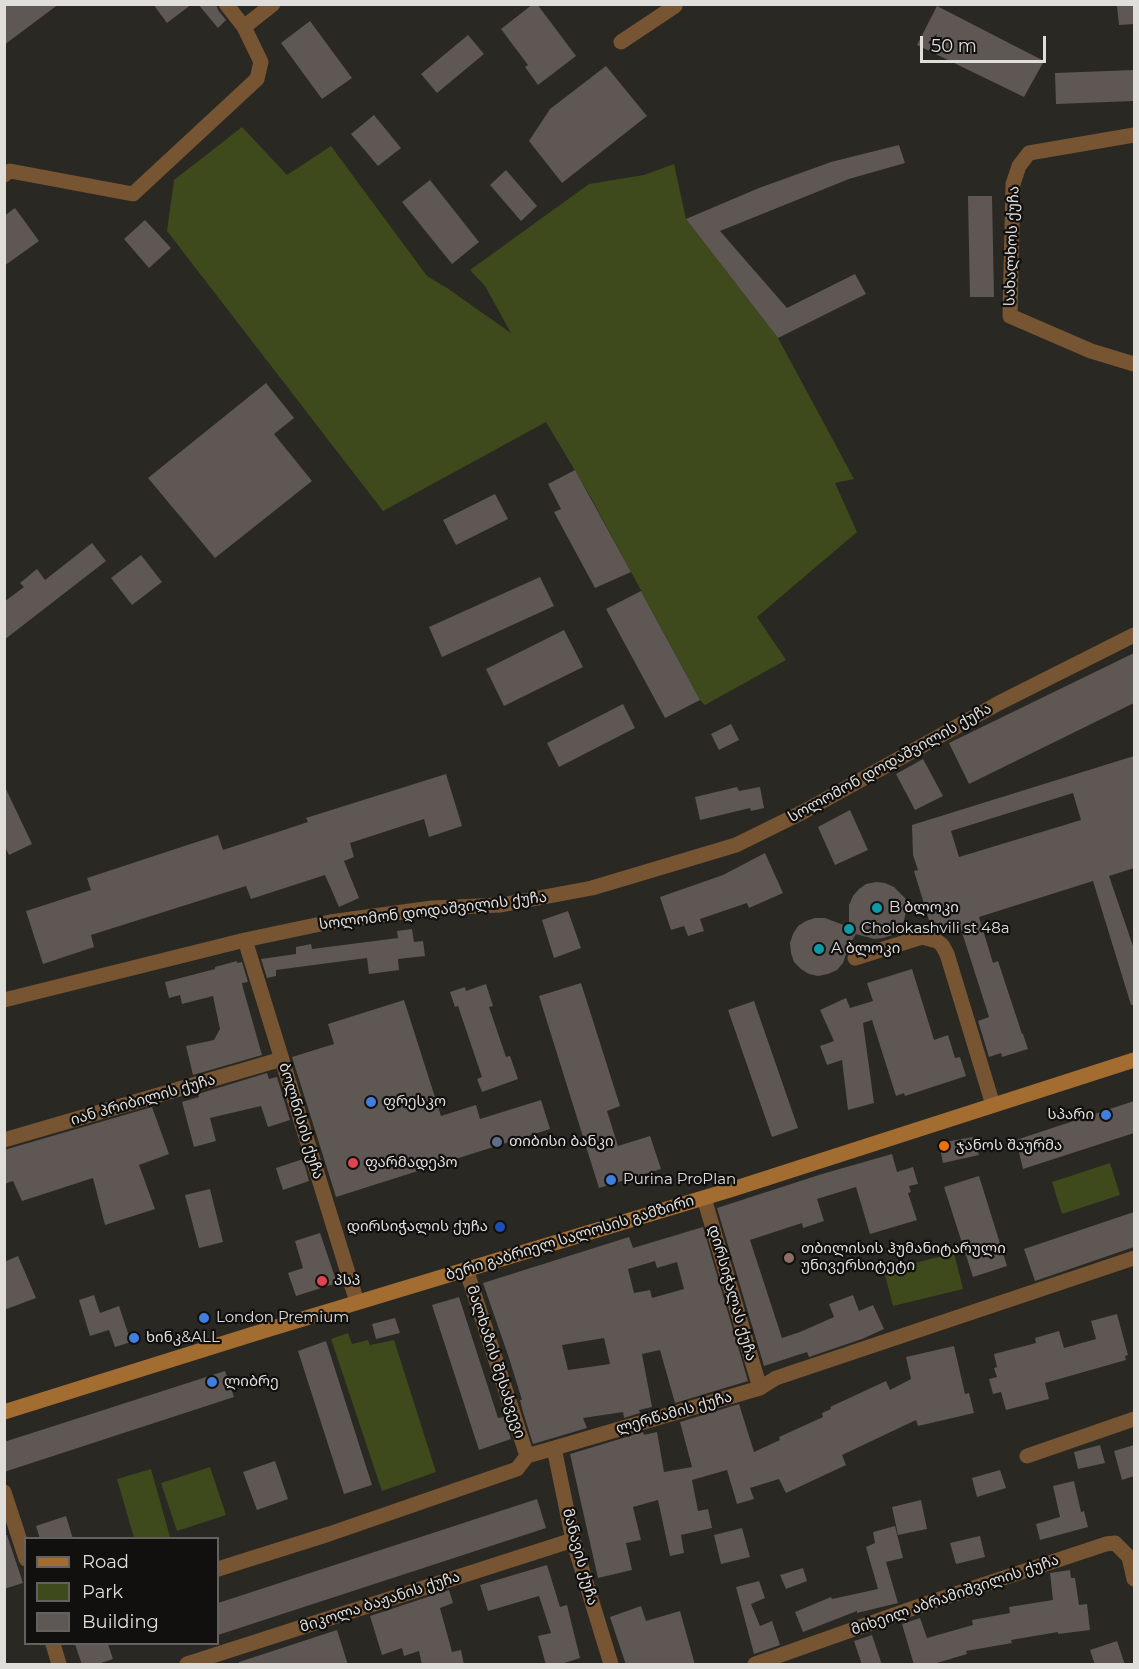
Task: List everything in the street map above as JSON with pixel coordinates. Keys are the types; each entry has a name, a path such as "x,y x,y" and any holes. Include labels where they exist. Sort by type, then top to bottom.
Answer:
{"main road":[{"name":"ბერი გაბრიელ სალოსის გამზირი","path":"4,1412 357,1302 602,1230 1134,1060"}],"street":[{"path":"4,175 10,171 133,194 257,79 261,62 244,27 226,4"},
{"path":"244,27 273,4"},
{"path":"621,42 675,6 674,4"},
{"name":"სახალხოს ქუჩა","path":"1134,135 1029,153 1019,166 1012,184 1010,316 1091,351 1134,364"},
{"name":"სოლომონ დოდაშვილის ქუჩა","path":"4,1000 245,940 330,922 432,908 501,904 592,888 736,845 803,812 999,704 1134,635"},
{"path":"855,958 922,937 937,940 942,945 947,954 993,1105"},
{"name":"ბოლნისის ქუჩა","path":"245,940 357,1302"},
{"name":"იან პრიბილის ქუჩა","path":"4,1140 282,1059"},
{"name":"დირსიჭალას ქუჩა","path":"704,1198 760,1388"},
{"name":"ლერწამის ქუჩა","path":"219,1569 329,1534 517,1469 527,1456 760,1388 776,1378 1134,1258"},
{"name":"მალხაზის შესახვევი","path":"466,1269 527,1456"},
{"path":"1027,1456 1134,1419"},
{"name":"მანავის ქუჩა","path":"554,1448 573,1540 611,1665"},
{"path":"4,1492 24,1553"},
{"name":"მიკოლა ბაჟანის ქუჩა","path":"187,1665 573,1540"},
{"name":"მიხეილ აბრამიშვილის ქუჩა","path":"755,1665 925,1604 1106,1544 1115,1543 1129,1557 1134,1579"},
{"path":"53,1645 59,1665"}],"green space":[{"path":"242,127 287,175 331,146 427,276 511,333 485,286 470,270 589,184 644,175 674,164 686,219 778,338 854,479 835,483 857,532 757,617 786,660 705,705 700,700 589,494 546,422 383,511 167,231 174,180"},
{"path":"1110,1163 1120,1195 1062,1214 1052,1182"},
{"path":"954,1253 963,1289 893,1306 884,1271"},
{"path":"348,1333 352,1344 368,1340 370,1345 394,1340 436,1472 382,1491 331,1339"},
{"path":"210,1467 226,1515 177,1531 161,1483"},
{"path":"151,1469 170,1537 134,1537 117,1479"}],"building":[{"path":"4,4 59,4 4,45"},
{"path":"153,4 192,4 167,23"},
{"path":"198,4 216,4 226,20 218,28"},
{"path":"533,4 537,4 576,56 538,85 525,67 528,65 501,29"},
{"path":"1134,4 1134,24 1119,25 1117,6"},
{"path":"937,6 1044,61 1024,97 917,45"},
{"path":"310,21 352,78 322,99 281,43"},
{"path":"468,35 484,54 437,93 421,74"},
{"path":"606,66 647,116 562,183 529,141 550,109"},
{"path":"1134,70 1134,101 1056,104 1055,73"},
{"path":"374,115 401,148 378,166 351,134"},
{"path":"899,145 905,163 849,179 720,231 787,308 855,274 866,294 778,338 686,219 759,188 831,162"},
{"path":"506,170 537,206 521,221 490,185"},
{"path":"430,180 479,242 452,264 402,202"},
{"path":"968,196 992,196 994,297 970,297"},
{"path":"15,208 39,241 4,266 4,216"},
{"path":"145,220 171,248 149,268 124,239"},
{"path":"266,383 294,418 274,434 312,481 215,558 148,478"},
{"path":"575,470 631,572 595,588 554,512 561,509 548,484"},
{"path":"495,494 508,519 456,545 443,520"},
{"path":"92,543 106,561 4,640 4,602 24,587 20,583 37,569 45,580"},
{"path":"141,555 162,582 132,605 111,578"},
{"path":"540,577 554,606 442,657 429,627"},
{"path":"641,591 700,700 665,718 606,609"},
{"path":"564,630 583,667 504,706 486,669"},
{"path":"1134,653 1134,703 969,784 949,743"},
{"path":"623,704 635,728 559,767 547,743"},
{"path":"731,724 739,740 719,750 711,734"},
{"path":"1134,756 1134,868 1109,876 1134,949 1134,1005 1131,1005 1093,881 979,917 993,963 998,961 1028,1049 1002,1057 1001,1053 989,1057 978,1021 989,1017 959,923 936,931 932,930 914,871 918,870 913,855 912,825","holes":["1073,793 1081,820 959,857 951,831"]},
{"path":"923,759 943,796 915,810 896,774"},
{"path":"446,774 462,826 429,837 424,819 350,843 354,857 344,861 359,898 339,907 325,875 251,899 246,886 91,935 94,947 43,964 26,911 91,890 87,878 218,835 223,850 308,822 306,818"},
{"path":"4,785 32,844 9,855 4,845"},
{"path":"737,787 739,791 760,787 764,808 751,811 750,808 700,820 695,797"},
{"path":"850,810 868,850 835,865 818,827"},
{"path":"765,853 783,893 749,908 747,903 700,919 704,931 688,936 684,926 671,930 660,897 723,875"},
{"path":"876,882 894,887 908,901 904,921 899,929 883,938 874,939 856,934 849,945 843,963 837,970 828,974 818,976 801,969 794,962 790,943 798,926 815,918 825,918 849,927 849,905 853,896 866,884"},
{"path":"568,911 581,948 554,958 542,920"},
{"path":"412,929 414,942 423,941 425,956 398,959 399,970 369,974 367,958 276,970 276,976 267,978 261,959 296,954 296,947 311,944 312,949 398,938 397,931"},
{"path":"237,961 237,963 242,962 248,982 242,983 262,1055 193,1075 186,1046 214,1040 220,1029 213,996 182,1004 180,995 169,998 165,982"},
{"path":"912,969 934,1040 948,1035 955,1058 960,1057 966,1076 905,1096 904,1093 896,1096 872,1020 863,1023 874,1103 848,1110 842,1060 827,1065 820,1046 834,1041 820,1010 846,998 850,1008 873,1001 867,983"},
{"path":"581,983 620,1106 607,1111 618,1146 650,1136 661,1169 599,1188 539,996"},
{"path":"486,984 493,1006 489,1007 506,1057 510,1056 518,1079 482,1092 477,1079 482,1077 458,1006 455,1007 450,992 465,987 466,991"},
{"name":"ფრესკო","path":"404,1000 441,1116 476,1105 480,1119 541,1100 550,1129 336,1197 292,1057 334,1044 328,1024"},
{"path":"754,1001 798,1128 772,1137 728,1010"},
{"path":"267,1073 269,1079 277,1077 290,1120 268,1127 261,1106 210,1118 216,1141 194,1147 182,1102 199,1097 198,1094"},
{"path":"1134,1101 1134,1133 1023,1169 1016,1140"},
{"path":"152,1107 169,1154 139,1165 155,1209 105,1225 93,1178 22,1201 13,1181 4,1184 4,1150"},
{"path":"973,1137 979,1155 943,1163 939,1143"},
{"path":"892,1154 897,1172 913,1167 918,1184 909,1186 911,1192 908,1193 917,1220 870,1234 856,1187 817,1199 824,1221 803,1228 802,1223 750,1240 782,1338 834,1317 829,1304 853,1295 859,1311 873,1305 884,1329 809,1357 807,1352 764,1366 717,1208"},
{"path":"303,1159 309,1181 283,1190 276,1168"},
{"path":"979,1176 1007,1266 973,1277 944,1187"},
{"path":"210,1189 223,1242 199,1248 185,1195"},
{"path":"1134,1212 1134,1247 1035,1281 1024,1249"},
{"path":"703,1227 748,1381 675,1403 660,1350 642,1354 652,1407 639,1410 640,1413 624,1418 623,1412 583,1418 587,1428 533,1444 509,1358 483,1283 629,1237 633,1248","holes":["655,1261 657,1268 677,1262 684,1289 652,1298 650,1290 634,1293 628,1269","604,1338 610,1364 568,1370 562,1345"]},
{"path":"320,1233 337,1283 296,1296 288,1273 303,1268 295,1241"},
{"path":"18,1256 36,1298 4,1310 4,1262"},
{"path":"94,1295 100,1313 119,1306 131,1342 115,1347 109,1330 90,1336 79,1300"},
{"path":"459,1297 498,1418 504,1417 511,1439 479,1450 432,1305"},
{"path":"1117,1314 1128,1355 1125,1356 1126,1360 1045,1383 1049,1399 1006,1410 1001,1392 993,1394 989,1379 997,1377 994,1368 997,1367 994,1354 1036,1343 1035,1338 1059,1331 1064,1348 1096,1339 1091,1321"},
{"path":"395,1318 400,1333 376,1339 372,1324"},
{"path":"326,1341 372,1485 344,1494 298,1351"},
{"path":"954,1346 965,1394 969,1393 974,1413 918,1426 916,1420 842,1455 846,1465 786,1493 779,1479 750,1488 754,1499 737,1504 727,1470 692,1480 698,1511 708,1509 712,1528 681,1535 684,1553 670,1556 658,1500 633,1507 641,1540 626,1543 632,1570 598,1578 570,1454 643,1432 644,1435 657,1432 664,1472 692,1467 680,1422 739,1404 754,1452 780,1440 779,1437 823,1417 822,1413 831,1409 830,1407 886,1381 890,1390 911,1379 906,1357"},
{"path":"225,1371 234,1397 4,1472 4,1442"},
{"path":"1100,1445 1105,1463 1078,1469 1074,1452"},
{"path":"1134,1445 1134,1476 1122,1480 1114,1451"},
{"path":"275,1461 288,1499 257,1510 243,1472"},
{"path":"1000,1470 1006,1488 977,1497 972,1478"},
{"path":"1074,1481 1081,1512 1084,1511 1088,1527 1040,1540 1036,1524 1060,1517 1053,1486"},
{"path":"537,1499 546,1528 219,1635 219,1603"},
{"path":"921,1500 927,1529 898,1535 892,1507"},
{"path":"66,1516 72,1537 39,1537 36,1526"},
{"path":"895,1526 903,1558 886,1562 898,1603 857,1613 857,1611 803,1632 795,1612 831,1597 832,1599 878,1589 866,1547 875,1543 873,1532"},
{"path":"742,1528 750,1557 721,1564 714,1535"},
{"path":"4,1535 7,1535 23,1583 4,1589"},
{"path":"980,1536 985,1557 956,1564 950,1543"},
{"path":"547,1565 560,1607 567,1605 580,1658 558,1665 546,1665 538,1636 551,1633 539,1596 488,1611 480,1585"},
{"path":"803,1568 807,1581 786,1589 780,1575"},
{"path":"1070,1570 1071,1578 1075,1578 1079,1605 1087,1604 1090,1630 1058,1634 1058,1632 1011,1640 1012,1643 966,1651 967,1654 930,1665 914,1665 902,1624 920,1618 927,1638 973,1625 972,1620 1010,1613 1009,1607 1053,1600 1050,1573"},
{"path":"759,1581 765,1598 751,1604 760,1626 772,1621 780,1645 754,1654 736,1587"},
{"path":"449,1590 453,1603 440,1608 452,1652 461,1650 464,1665 422,1665 419,1651 404,1656 402,1648 382,1655 370,1616"},
{"path":"641,1606 646,1621 680,1611 695,1665 626,1665 610,1617"},
{"path":"337,1630 348,1665 239,1665 239,1662"},
{"path":"872,1635 882,1665 862,1665 854,1641"},
{"path":"1117,1641 1125,1665 1095,1665 1090,1650"},
{"path":"75,1645 108,1645 113,1659 95,1665 82,1665"}],"place":[{"name":"B ბლოკი","path":"877,908"},
{"name":"Cholokashvili st 48a","path":"849,929"},
{"name":"A ბლოკი","path":"819,949"},
{"name":"ფრესკო","path":"371,1102"},
{"name":"სპარი","path":"1106,1115"},
{"name":"თიბისი ბანკი","path":"497,1142"},
{"name":"ჯანოს შაურმა","path":"944,1146"},
{"name":"ფარმადეპო","path":"353,1163"},
{"name":"Purina ProPlan","path":"611,1180"},
{"name":"დირსიჭალის ქუჩა","path":"500,1227"},
{"name":"თბილისის ჰუმანიტარული უნივერსიტეტი","path":"789,1258"},
{"name":"პსპ","path":"322,1281"},
{"name":"London Premium","path":"204,1318"},
{"name":"ხინკ&ALL","path":"134,1338"},
{"name":"ლიბრე","path":"212,1382"}]}
